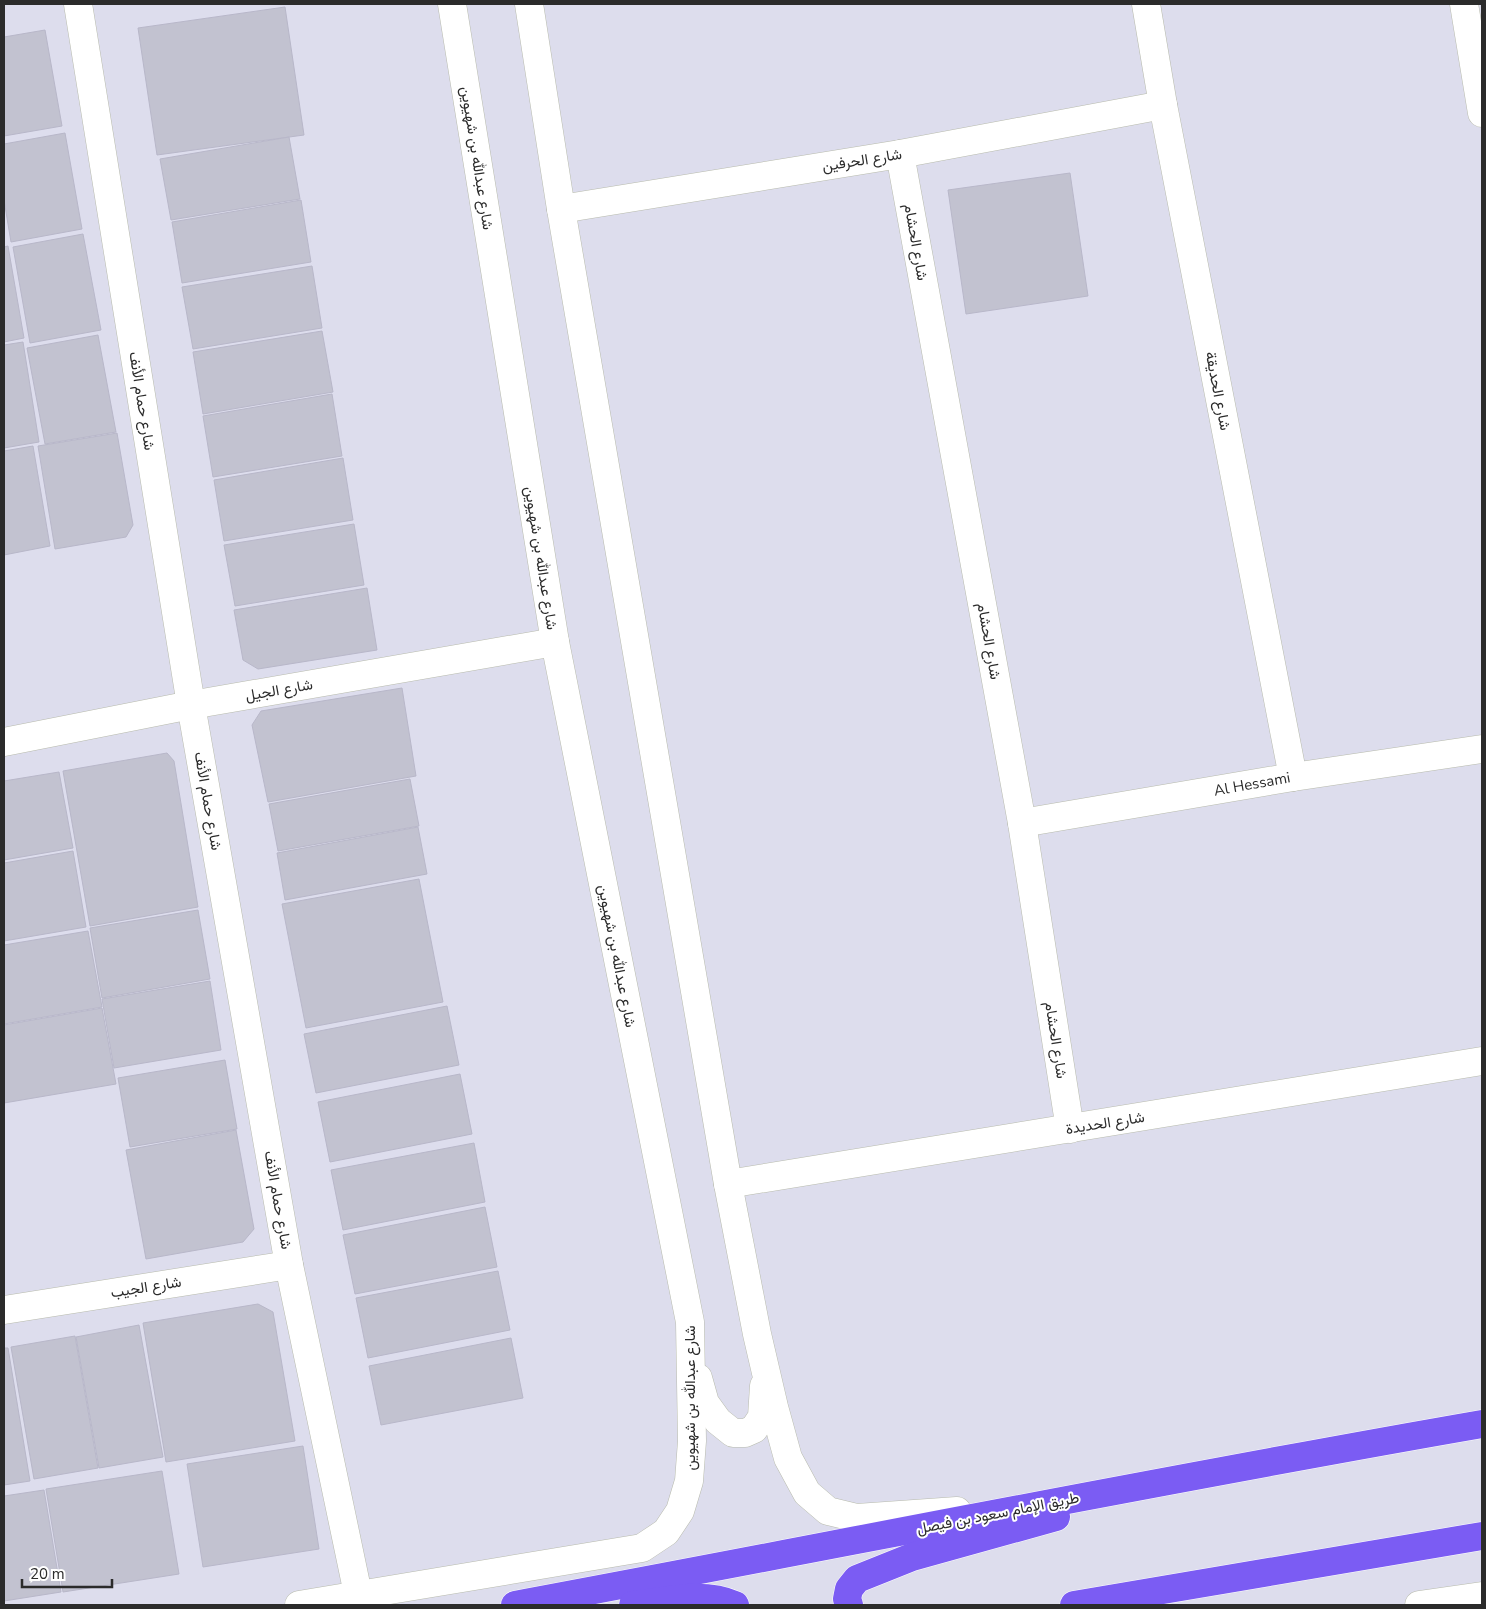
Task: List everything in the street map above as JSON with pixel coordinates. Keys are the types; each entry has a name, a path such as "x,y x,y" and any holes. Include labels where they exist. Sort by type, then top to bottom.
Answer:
{"main road":[{"name":"طريق الإمام سعود بن فيصل","path":"515,1605 787,1555 1044,1504 1482,1424"},
{"path":"849,1605 847,1598 857,1578 912,1557 1035,1524 1172,1481"},
{"path":"1074,1605 1482,1536"},
{"path":"1170,1605 1238,1578"},
{"path":"633,1605 693,1598 721,1599 735,1605"}],"street":[{"name":"شارع حمام الأنف","path":"78,4 191,705 289,1265 358,1594"},
{"name":"شارع عبدالله بن شهيوين","path":"299,1605 358,1594 574,1561 642,1548 666,1532 680,1511 689,1481 692,1441 690,1322 555,642 452,4"},
{"path":"529,4 561,208 728,1184 765,1371 788,1458 807,1493 828,1512 858,1518 1044,1504"},
{"name":"شارع الحديقة","path":"1146,4 1163,105 1293,777"},
{"path":"1464,4 1476,43 1482,113"},
{"name":"شارع الحرفين","path":"561,208 900,154 1163,105"},
{"name":"شارع الحشام","path":"900,154 1022,823 1070,1129"},
{"name":"شارع الجيل","path":"4,742 191,705 555,642"},
{"name":"Al Hessami","path":"1022,823 1293,777 1482,749"},
{"name":"شارع الحديدة","path":"728,1184 1482,1061"},
{"name":"شارع الجيب","path":"4,1310 289,1265"},
{"path":"691,1350 705,1403 718,1422 733,1433 745,1433 754,1428 762,1417 765,1371"},
{"path":"1419,1605 1482,1596"}],"building":[{"path":"285,7 304,135 157,155 138,28"},
{"path":"45,30 62,126 4,136 4,37"},
{"path":"65,133 82,229 11,242 4,200 4,144"},
{"path":"289,137 300,199 171,220 160,159"},
{"path":"1070,173 1088,296 966,314 948,190"},
{"path":"301,200 311,262 182,283 172,222"},
{"path":"83,234 101,330 30,343 13,247"},
{"path":"8,246 24,338 4,342 4,247"},
{"path":"312,266 322,328 193,349 182,287"},
{"path":"322,331 333,392 203,414 193,352"},
{"path":"98,335 116,432 45,444 27,348"},
{"path":"23,342 39,442 4,448 4,345"},
{"path":"332,394 342,456 213,477 203,416"},
{"path":"117,433 133,525 126,537 55,549 38,446"},
{"path":"33,446 50,546 4,555 4,451"},
{"path":"343,458 353,520 224,541 214,480"},
{"path":"354,524 364,585 235,606 224,545"},
{"path":"367,588 377,650 258,669 243,660 234,610"},
{"path":"402,688 416,776 268,802 252,725 261,711"},
{"path":"167,753 174,761 198,907 90,926 63,771"},
{"path":"59,772 73,848 4,860 4,781"},
{"path":"410,779 419,826 278,851 269,804"},
{"path":"418,827 427,874 285,900 277,853"},
{"path":"73,851 86,927 4,941 4,863"},
{"path":"419,879 443,1002 306,1028 282,904"},
{"path":"198,910 210,979 102,998 90,928"},
{"path":"88,931 102,1007 4,1024 4,945"},
{"path":"210,981 221,1050 114,1068 102,999"},
{"path":"447,1006 459,1065 316,1093 304,1034"},
{"path":"102,1008 116,1084 4,1103 4,1025"},
{"path":"225,1060 237,1129 130,1147 118,1078"},
{"path":"460,1074 472,1134 330,1162 318,1102"},
{"path":"236,1130 254,1229 243,1242 146,1259 126,1150"},
{"path":"474,1143 485,1202 343,1230 331,1170"},
{"path":"485,1207 497,1267 355,1294 343,1235"},
{"path":"498,1271 510,1330 368,1358 356,1298"},
{"path":"258,1304 273,1312 295,1441 166,1462 143,1323"},
{"path":"139,1325 163,1457 99,1468 76,1337"},
{"path":"75,1336 98,1468 34,1479 11,1347"},
{"path":"511,1338 523,1398 381,1425 369,1366"},
{"path":"4,1348 8,1348 30,1481 4,1485"},
{"path":"303,1446 319,1549 203,1567 187,1464"},
{"path":"162,1471 179,1574 63,1592 46,1489"},
{"path":"44,1490 61,1592 4,1601 4,1496"}]}
